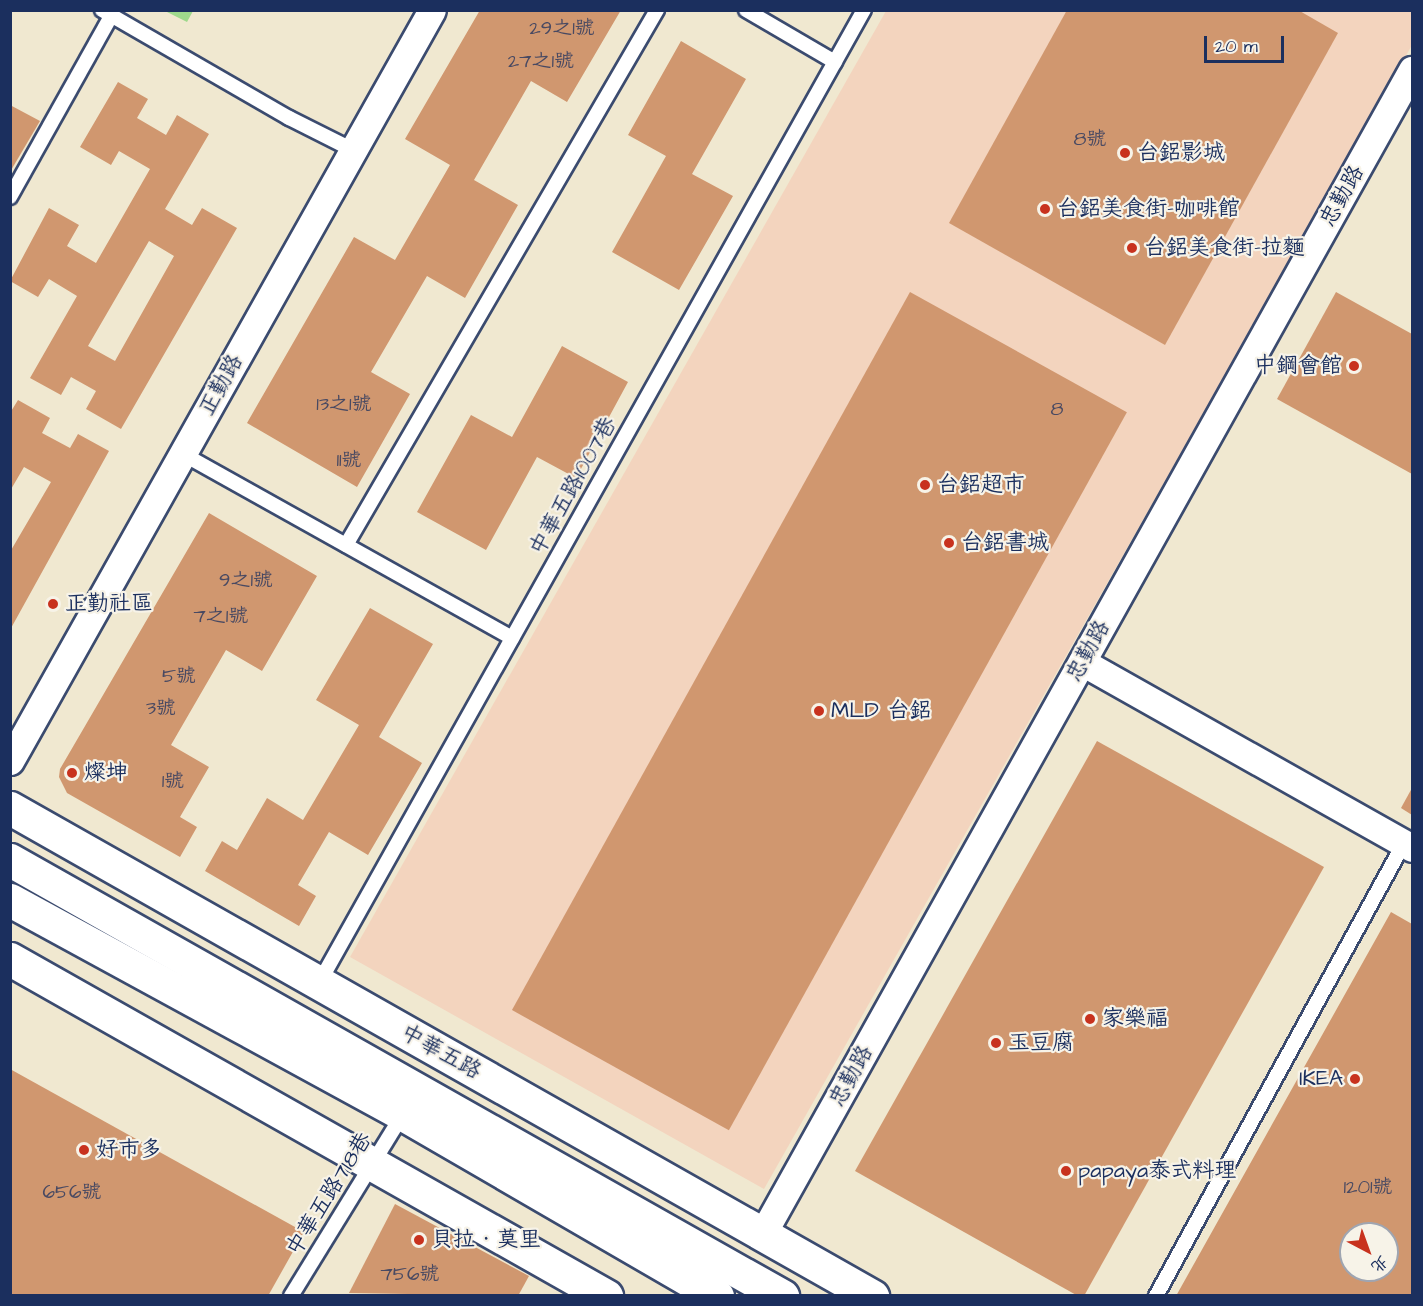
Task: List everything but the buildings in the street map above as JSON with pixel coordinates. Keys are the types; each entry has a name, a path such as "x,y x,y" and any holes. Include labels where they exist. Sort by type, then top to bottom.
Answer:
{"main road":[{"name":"中華五路","path":"10,808 763,1233 852,1291"},
{"name":"中華五路","path":"10,860 782,1296"},
{"path":"10,900 403,1114 717,1296"},
{"path":"10,959 606,1296"}],"street":[{"name":"正勤路","path":"10,760 432,10"},
{"name":"忠勤路","path":"763,1233 1413,70"},
{"path":"1082,663 1408,846"}],"lane":[{"path":"346,545 657,10"},
{"path":"746,10 835,62"},
{"name":"中華五路1007巷","path":"319,983 864,10"},
{"path":"10,197 107,13 289,118 353,150"},
{"path":"183,454 512,638"},
{"path":"1156,1296 1408,846"},
{"name":"中華五路718巷","path":"291,1296 403,1114"}],"shaded area":[{"path":"886,11 1412,11 1412,45 764,1189 350,957"}],"green space":[{"path":"193,10 187,22 165,11"}],"place":[{"name":"台鋁影城","path":"1125,153"},
{"name":"台鋁美食街-咖啡館","path":"1045,209"},
{"name":"台鋁美食街-拉麵","path":"1132,248"},
{"name":"中鋼會館","path":"1354,366"},
{"name":"台鋁超市","path":"925,485"},
{"name":"台鋁書城","path":"949,543"},
{"name":"正勤社區","path":"53,604"},
{"name":"MLD 台鋁","path":"819,711"},
{"name":"燦坤","path":"72,773"},
{"name":"家樂福","path":"1090,1019"},
{"name":"玉豆腐","path":"996,1043"},
{"name":"IKEA","path":"1355,1079"},
{"name":"好市多","path":"84,1150"},
{"name":"papaya泰式料理","path":"1066,1171"},
{"name":"貝拉．莫里","path":"419,1240"}]}
